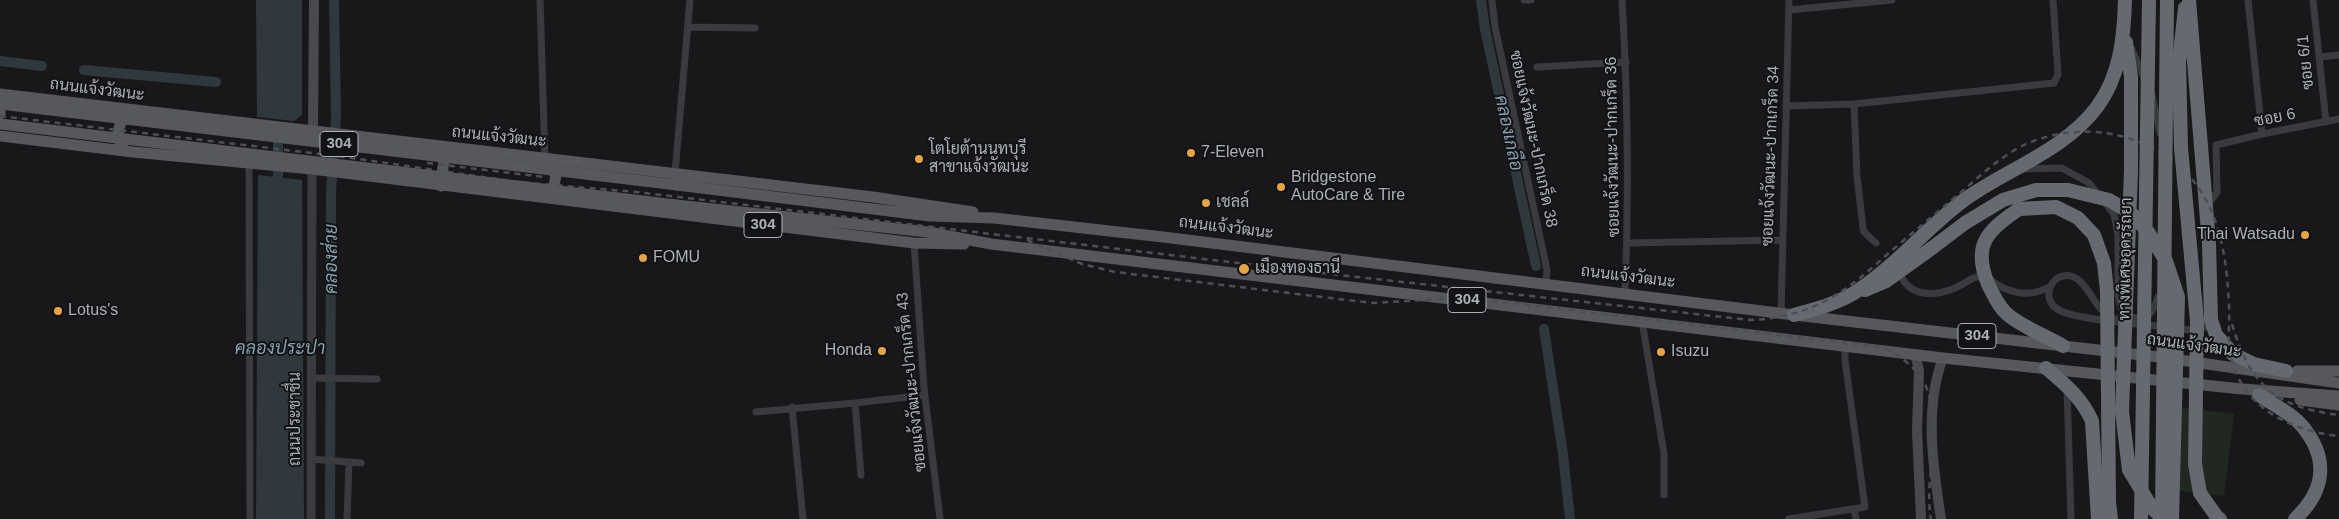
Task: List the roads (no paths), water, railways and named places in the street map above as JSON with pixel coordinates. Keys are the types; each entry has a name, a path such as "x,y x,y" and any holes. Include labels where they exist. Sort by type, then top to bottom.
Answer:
{"highway":[{"path":"1855,292 1963,201 2055,145 2088,118 2105,96 2115,74 2124,32 2125,0"},
{"name":"ทางพิเศษอุดรรัถยา","path":"2140,519 2149,0"},
{"path":"2162,519 2168,0"},
{"path":"2187,0 2180,38 2179,62 2181,148 2197,321 2195,464 2200,493 2220,519"},
{"path":"2187,0 2207,206 2211,320 2216,335 2233,354 2254,364 2286,371"},
{"path":"2124,32 2131,77 2131,171 2122,411 2129,470 2152,508 2162,519"},
{"path":"1788,314 1830,304 1855,292 1874,288 1900,272 1965,223 2003,200 2036,190 2068,190 2109,200 2131,213 2148,232 2166,261 2178,297 2172,519"},
{"path":"2063,346 2006,314 1982,272 1980,254 1988,235 2001,221 2019,208 2056,207 2078,218 2094,235 2104,262 2107,290 2109,502 2111,519"},
{"path":"2046,368 2067,386 2086,408 2092,421 2095,438 2098,519"},
{"path":"2259,395 2302,425 2319,451 2321,474 2309,506 2295,519"}],"main road":[{"path":"312,132 314,0"},
{"name":"ถนนแจ้งวัฒนะ","path":"0,94 341,136 542,158 930,216 994,218 1546,283 1788,314 2159,357 2339,383"},
{"name":"ถนนแจ้งวัฒนะ","path":"0,104 676,179"},
{"path":"133,152 121,146 118,136 119,124 125,116 141,112"},
{"name":"304","path":"0,124 676,205 928,232 991,244 1943,358 2242,389 2259,395 2339,405"},
{"name":"304","path":"0,136 133,152 312,169 535,198 914,243 991,244"},
{"path":"441,186 445,148"},
{"path":"535,198 546,194 554,186 556,175 550,165 542,158"},
{"path":"574,202 565,196 561,187 562,175 567,168 580,163"},
{"path":"1915,354 1919,370 1917,431 1921,519"},
{"path":"1941,519 1936,490 1932,435 1934,386 1943,358"},
{"name":"ถนนแจ้งวัฒนะ","path":"2258,371 2339,371"},
{"path":"2242,389 2339,396"}],"street":[{"path":"540,0 542,158"},
{"path":"676,179 690,0"},
{"name":"ซอยแจ้งวัฒนะ-ปากเกร็ด 38","path":"1492,0 1547,270 1546,283"},
{"path":"1524,0 1531,0"},
{"name":"ซอยแจ้งวัฒนะ-ปากเกร็ด 36","path":"1622,0 1626,62 1628,243 1625,294"},
{"name":"ซอยแจ้งวัฒนะ-ปากเกร็ด 34","path":"1788,314 1782,240 1789,0"},
{"path":"1789,10 1892,0"},
{"path":"1786,106 1854,104 2054,82 2058,74 2052,0"},
{"path":"2180,0 2180,38"},
{"path":"2248,0 2262,134"},
{"name":"ซอย 6/1","path":"2313,0 2326,122"},
{"path":"688,27 755,28"},
{"path":"2124,32 2154,100 2160,133"},
{"path":"2319,58 2339,55"},
{"path":"1537,67 1626,62"},
{"path":"2159,357 2156,314 2158,297 2160,133 2168,90 2179,62"},
{"path":"1854,104 1857,176 1863,228 1876,243"},
{"name":"ซอย 6","path":"2207,206 2217,192 2216,145 2339,119"},
{"path":"249,164 250,519"},
{"path":"2014,170 2062,168 2089,183 2114,214 2118,235 2118,295 2123,314 2135,319 2144,319 2156,314"},
{"name":"ถนนประชาชื่น","path":"311,519 316,459 312,169"},
{"path":"1628,243 1782,240"},
{"name":"ซอยแจ้งวัฒนะ-ปากเกร็ด 43","path":"914,243 925,395 940,519"},
{"path":"1900,272 1908,288 1922,293 1941,293 1956,288 1971,278 1985,276 2014,292 2030,295 2042,291 2065,275 2073,276 2080,281 2101,309 2120,322"},
{"path":"2051,285 2048,293 2050,301 2056,309 2066,313 2120,322 2199,330 2208,326 2211,320"},
{"path":"2150,325 2156,314"},
{"path":"1642,321 1664,454 1664,495"},
{"path":"1789,519 1865,507 1845,360 1845,345"},
{"path":"316,378 376,379"},
{"path":"2067,386 2072,519"},
{"path":"756,412 925,395"},
{"path":"855,403 861,475"},
{"path":"792,407 803,519"},
{"path":"316,459 361,463"},
{"path":"347,519 349,462"},
{"path":"1854,509 1856,519"}],"water":[{"path":"256,0 302,0 302,115 294,121 257,117"},
{"name":"คลองประปา","path":"258,175 302,180 304,519 256,519"}],"waterway":[{"name":"คลองส่วย","path":"330,519 331,192 336,117 334,0"},
{"name":"คลองเกลือ","path":"1481,0 1485,29 1536,266"},
{"path":"0,61 42,66"},
{"path":"84,70 216,82"},
{"name":"คลองประปา","path":"278,130 278,191"},
{"name":"คลองเกลือ","path":"1544,329 1563,454 1570,519"}],"railway":[{"path":"0,116 345,157 518,182 636,192 1348,276 1750,320 1780,317 1799,312 1818,305 1836,295 1853,284 1992,166 2020,147 2033,141 2060,134 2075,132 2104,133 2131,139 2158,151 2179,166 2196,184 2208,205 2218,228 2224,252 2231,357 2237,375 2246,390 2272,414 2287,422 2304,429 2339,436"},
{"path":"427,163 544,177"},
{"path":"1027,240 1082,264 1115,272 1372,303 1456,298 1486,300 1880,347 1899,356 1915,370 1926,386 1932,404 1934,423 1929,500 1931,519"},
{"path":"2232,324 2247,363 2268,389 2282,399 2298,406 2339,415"}],"place":[{"name":"7-Eleven","path":"1191,153"},
{"name":"โตโยต้านนทบุรี สาขาแจ้งวัฒนะ","path":"919,159"},
{"name":"Bridgestone AutoCare & Tire","path":"1281,187"},
{"name":"เชลล์","path":"1206,203"},
{"name":"Thai Watsadu","path":"2305,235"},
{"name":"FOMU","path":"643,258"},
{"name":"เมืองทองธานี","path":"1244,269"},
{"name":"Lotus's","path":"58,311"},
{"name":"Honda","path":"882,351"},
{"name":"Isuzu","path":"1661,352"}]}
